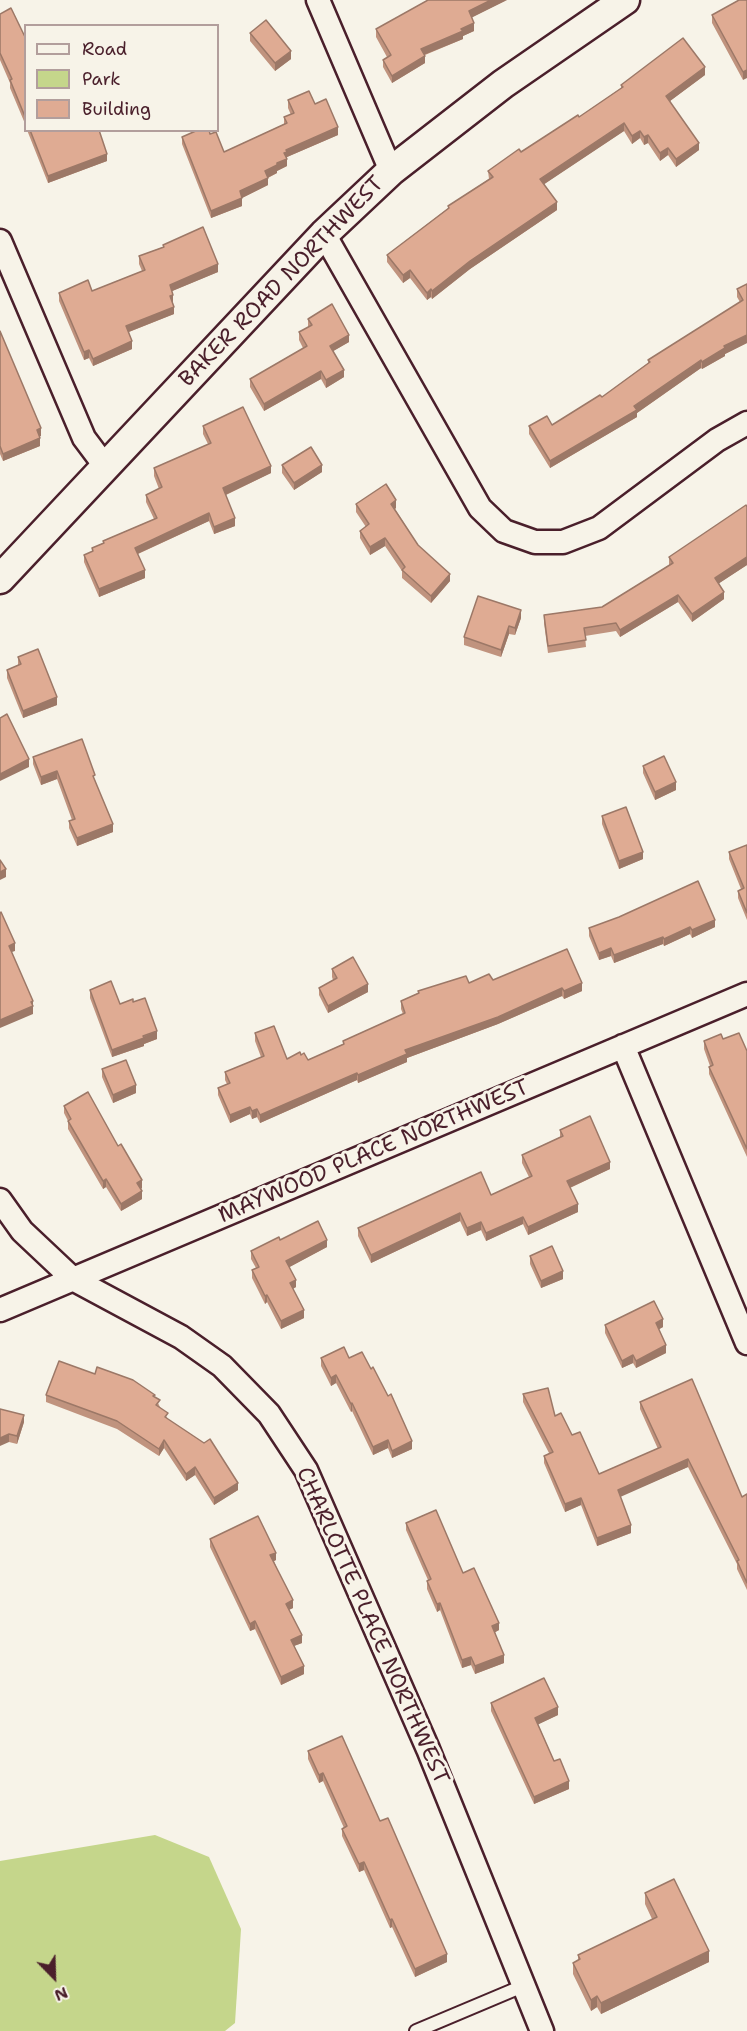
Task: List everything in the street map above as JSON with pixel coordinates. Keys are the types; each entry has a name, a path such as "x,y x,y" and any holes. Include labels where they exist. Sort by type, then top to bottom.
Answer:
{"street":[{"path":"318,0 391,171"},
{"name":"BAKER ROAD NORTHWEST","path":"0,579 324,234 391,171 503,84 625,0"},
{"path":"324,234 480,508 504,531 535,542 563,542 599,528 717,440 747,423"},
{"path":"1,246 84,438 105,466"},
{"name":"MAYWOOD PLACE NORTHWEST","path":"0,1310 747,994"},
{"path":"623,1046 747,1343"},
{"name":"CHARLOTTE PLACE NORTHWEST","path":"0,1200 22,1230 74,1279 181,1337 222,1366 269,1414 306,1470 428,1749 542,2031"}],"lane":[{"path":"416,2031 523,1986"}],"green space":[{"path":"155,1835 209,1857 241,1929 235,2023 225,2031 0,2031 0,1861"}],"building":[{"path":"428,0 491,0 469,11 474,23 461,29 463,31 421,49 425,56 392,76 383,60 391,55 376,29"},
{"path":"739,0 747,0 747,70 743,72 712,15"},
{"path":"11,8 24,35 24,114 0,53 0,14"},
{"path":"266,20 291,51 275,63 250,33"},
{"path":"683,38 705,67 666,96 699,143 676,159 668,148 660,153 648,135 644,137 640,131 632,136 624,123 540,179 557,202 427,293 410,270 403,275 387,255 449,208 448,206 493,177 488,171 519,149 521,152 623,87 621,85"},
{"path":"309,91 315,104 326,99 338,127 286,150 287,152 284,153 287,159 265,171 268,178 240,191 242,198 211,211 182,137 193,132 210,132 210,134 216,132 224,152 287,123 284,117 294,113 288,100"},
{"path":"31,132 100,132 107,154 48,176"},
{"path":"203,227 218,264 170,285 173,295 170,296 174,307 126,326 132,341 93,359 89,350 84,352 59,293 88,280 92,291 145,270 139,256 164,247 163,245"},
{"path":"747,284 747,335 724,346 725,348 702,362 701,360 634,406 637,410 550,461 529,426 547,416 552,425 600,395 602,397 650,362 648,360 743,300 737,289"},
{"path":"332,304 349,335 330,346 344,370 326,380 321,371 264,404 250,379 307,346 299,332 312,325 308,319"},
{"path":"0,331 41,428 37,430 40,438 3,454 0,446"},
{"path":"243,407 271,466 223,488 235,518 214,527 209,513 135,548 145,570 99,589 84,555 93,551 92,548 104,543 103,541 157,518 146,495 162,487 154,468 211,443 203,426"},
{"path":"311,447 322,465 294,483 282,465"},
{"path":"386,484 396,500 391,504 418,545 450,574 431,596 402,570 405,567 385,538 370,547 360,531 369,524 356,504"},
{"path":"746,505 747,557 715,578 724,592 692,614 678,595 620,630 616,623 584,628 586,640 548,646 544,615 602,607 673,563 669,557"},
{"path":"478,596 521,610 515,628 509,626 501,650 464,637"},
{"path":"38,649 57,697 23,711 7,670 21,664 18,657"},
{"path":"7,714 29,759 0,774 0,718"},
{"path":"82,739 95,775 93,776 113,824 77,838 69,821 75,819 57,771 41,777 33,757"},
{"path":"664,756 676,782 655,792 643,766"},
{"path":"626,807 643,852 619,861 602,816"},
{"path":"747,845 747,913 738,891 744,888 729,852"},
{"path":"0,860 6,869 0,872"},
{"path":"698,881 715,920 692,930 690,927 664,939 663,937 614,955 611,948 599,953 589,928"},
{"path":"0,913 15,943 9,946 33,1001 31,1002 33,1006 0,1020"},
{"path":"567,949 582,983 564,991 562,988 498,1017 405,1050 407,1054 260,1115 257,1109 252,1111 250,1107 230,1115 218,1088 230,1083 225,1072 264,1056 255,1033 274,1026 287,1059 300,1052 301,1055 304,1053 308,1060 344,1044 343,1041 405,1013 401,1001 419,993 418,991 466,976 469,983 489,974 493,980"},
{"path":"353,957 368,984 328,1006 319,988 337,978 332,969"},
{"path":"111,981 120,1004 133,999 133,1002 145,998 157,1031 112,1050 90,990"},
{"path":"739,1033 747,1051 747,1149 709,1067 713,1065 704,1041 721,1034 723,1039"},
{"path":"126,1060 136,1085 113,1095 102,1069"},
{"path":"88,1092 118,1146 121,1144 142,1180 137,1183 142,1191 121,1204 106,1179 103,1181 68,1121 71,1119 64,1106"},
{"path":"590,1116 610,1162 567,1181 578,1204 528,1227 523,1217 486,1233 481,1222 467,1228 460,1213 371,1255 358,1228 481,1172 491,1195 532,1176 522,1155 563,1136 560,1130"},
{"path":"318,1221 327,1240 286,1261 296,1280 290,1283 304,1310 281,1321 252,1270 259,1267 251,1251 279,1237 280,1240"},
{"path":"552,1246 563,1271 541,1281 530,1256"},
{"path":"654,1301 663,1319 656,1323 666,1345 636,1361 633,1355 622,1361 605,1325"},
{"path":"344,1347 349,1358 362,1352 371,1369 373,1367 388,1396 391,1394 412,1441 392,1451 388,1440 373,1447 336,1375 331,1378 321,1358"},
{"path":"59,1361 95,1374 97,1367 133,1380 160,1400 156,1405 168,1413 165,1417 204,1443 210,1439 238,1483 214,1498 195,1467 186,1474 164,1440 159,1449 117,1421 46,1395"},
{"path":"692,1379 742,1497 747,1494 747,1583 737,1561 739,1560 688,1459 618,1490 631,1525 597,1538 581,1498 565,1504 544,1456 553,1452 523,1394 548,1388 555,1416 561,1413 572,1435 580,1432 599,1474 661,1447 640,1402"},
{"path":"0,1409 24,1415 17,1436 9,1434 0,1438"},
{"path":"436,1510 463,1573 474,1568 499,1623 492,1626 504,1655 475,1666 471,1657 462,1660 440,1603 437,1604 427,1581 431,1579 406,1523"},
{"path":"258,1516 276,1553 270,1555 293,1600 286,1604 302,1635 291,1640 304,1666 281,1677 255,1621 250,1624 210,1539"},
{"path":"544,1678 558,1707 535,1718 554,1761 560,1759 569,1781 534,1797 491,1703"},
{"path":"342,1736 380,1821 388,1818 447,1954 415,1969 364,1862 359,1864 342,1829 347,1826 323,1773 319,1775 308,1751"},
{"path":"674,1879 709,1951 601,2003 597,1996 591,2000 573,1963 580,1959 578,1955 657,1917 645,1893"}]}
